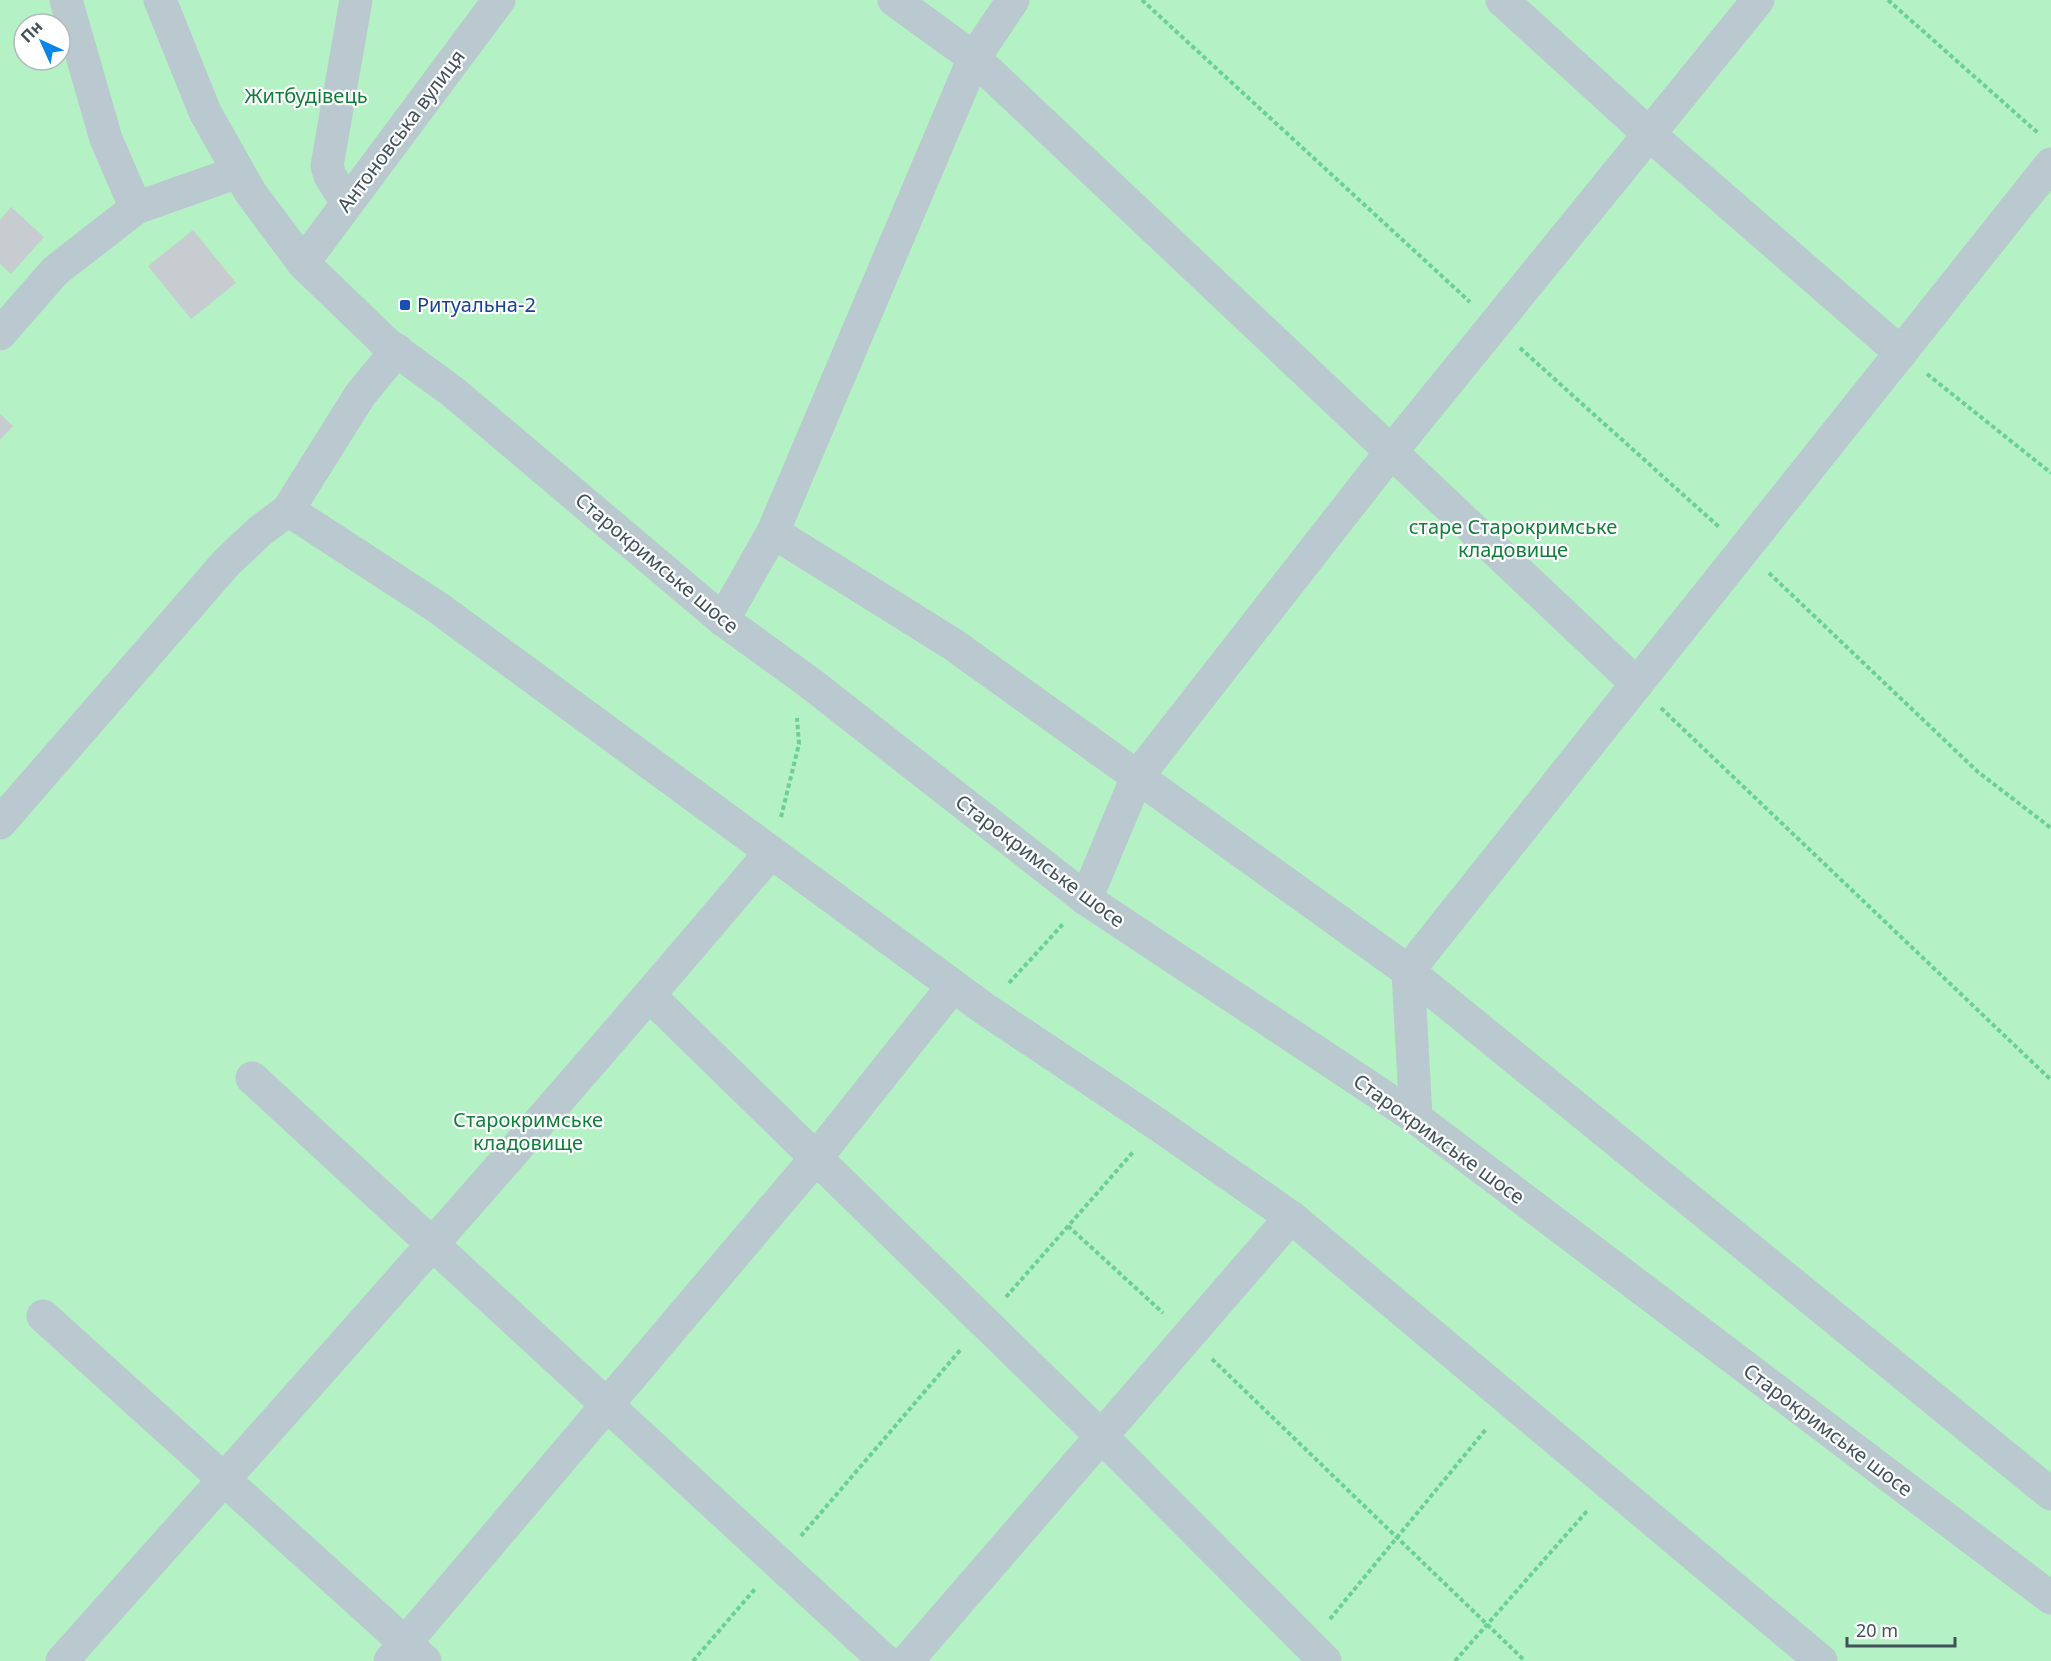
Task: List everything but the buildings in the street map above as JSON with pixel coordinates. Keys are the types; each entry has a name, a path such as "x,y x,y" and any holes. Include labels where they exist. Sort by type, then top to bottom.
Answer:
{"street":[{"path":"66,0 106,139 136,208"},
{"name":"Старокримське шосе","path":"160,0 205,112 238,172 272,224 303,262 362,321 453,392 723,620 810,683 1086,899 1416,1118 2051,1598"},
{"path":"347,203 330,176 327,166 356,0"},
{"name":"Антоновська вулиця","path":"303,262 499,0"},
{"path":"894,0 974,57 1637,684"},
{"path":"723,620 773,532 974,57 1013,0"},
{"path":"1502,0 1649,134 1901,353"},
{"path":"1086,899 1137,777 1391,452 1758,0"},
{"path":"1416,1118 1408,971 1901,353 2047,151"},
{"path":"0,334 55,271 136,208 238,172"},
{"path":"0,823 227,562 260,531 288,510 360,395 397,350"},
{"path":"288,510 437,607 985,1009 1291,1217 1821,1661"},
{"path":"773,532 954,645 1408,971 2051,1494"},
{"path":"62,1661 433,1244 650,996 771,852"},
{"path":"43,1316 224,1480 407,1655 608,1405 816,1158 953,986"},
{"path":"650,996 1101,1437 1317,1653"},
{"path":"252,1078 885,1661"},
{"path":"907,1661 1291,1217"}],"path":[{"path":"1142,0 1494,325 1744,550 1978,772 2051,828"},
{"path":"1888,0 2047,151"},
{"path":"1901,353 2051,473"},
{"path":"771,852 799,744 796,704 810,683"},
{"path":"1637,684 2051,1080"},
{"path":"985,1009 1086,899"},
{"path":"693,1661 1157,1124"},
{"path":"1068,1226 1188,1336 1525,1661"},
{"path":"1317,1653 1397,1537 1510,1400"},
{"path":"1455,1661 1611,1484"}],"green space":[{"path":"0,0 2051,0 2051,1661 0,1661"}],"place":[{"name":"Ритуальна-2","path":"405,305"}],"park label":[{"name":"Житбудівець","path":"306,96"},
{"name":"старе Старокримське кладовище","path":"1513,538"},
{"name":"Старокримське кладовище","path":"528,1132"}]}
